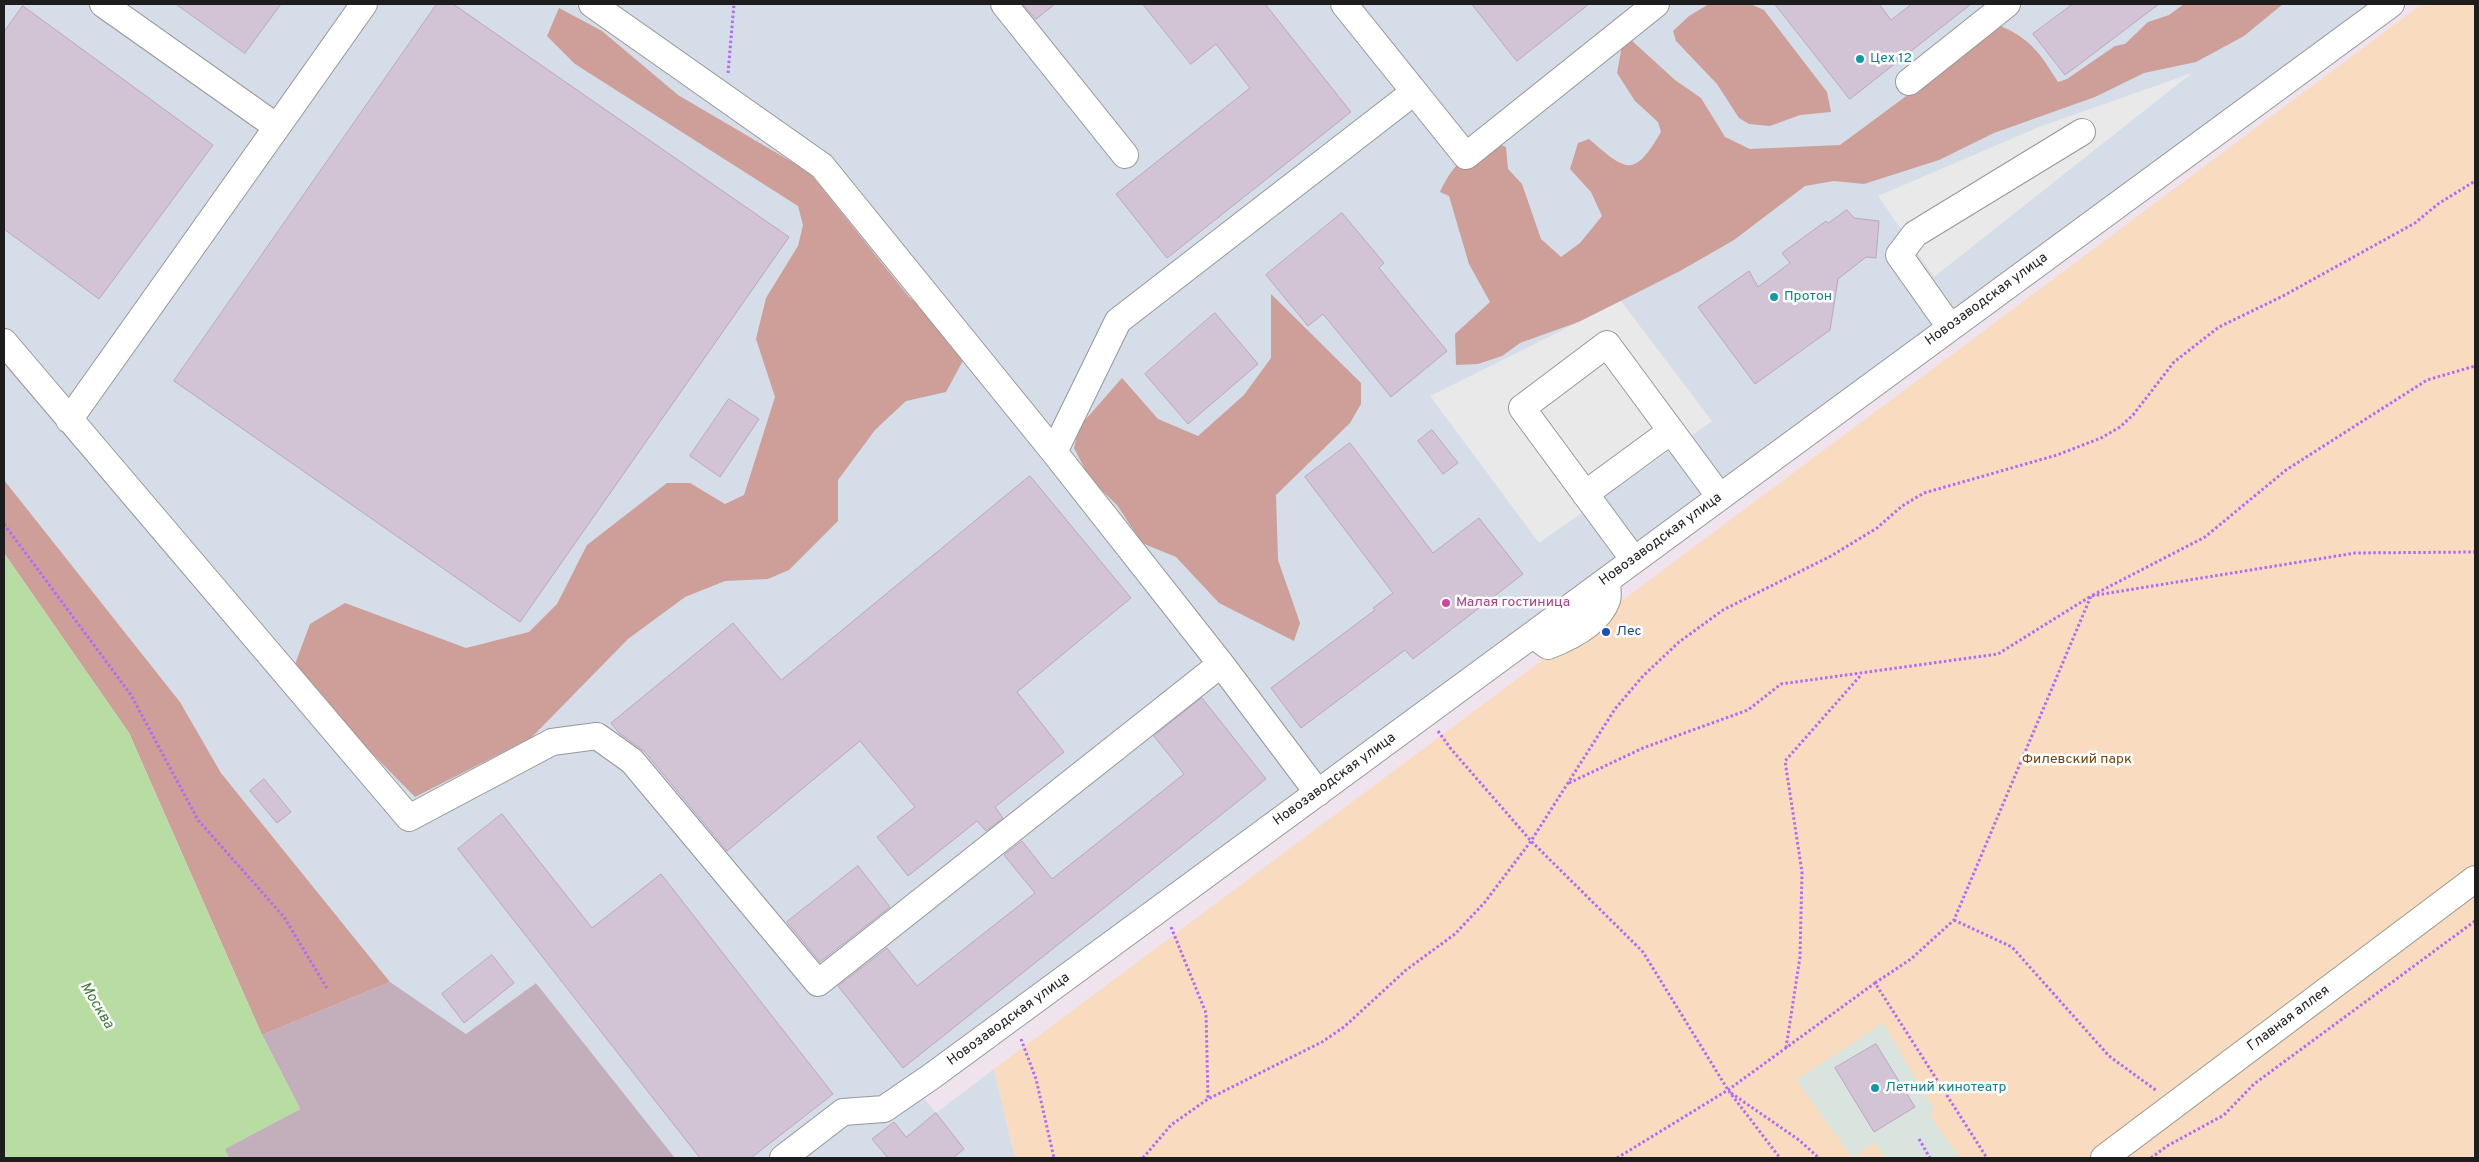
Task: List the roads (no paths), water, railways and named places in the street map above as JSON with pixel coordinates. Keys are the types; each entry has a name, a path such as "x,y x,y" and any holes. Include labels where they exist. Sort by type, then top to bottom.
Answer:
{"street":[{"path":"103,4 277,127"},
{"path":"70,420 364,4"},
{"path":"592,4 822,166 1054,452 1221,664 1318,793"},
{"path":"1004,4 1125,155"},
{"path":"1344,4 1466,156 1656,4"},
{"path":"1909,82 2007,4"},
{"name":"Новозаводская улица","path":"783,1158 843,1112 884,1109 932,1076 2391,4"},
{"path":"1054,452 1118,321 1414,92"},
{"path":"1950,327 1899,255 1916,234 2082,132"},
{"path":"4,342 409,818 552,742 597,736 632,761 818,983 1221,664"},
{"path":"1634,560 1522,408 1607,344 1720,497"},
{"path":"1585,494 1671,430"},
{"name":"Главная аллея","path":"2104,1158 2475,879"}],"water":[{"name":"Москва","path":"4,553 129,733 262,1035 300,1109 225,1149 229,1158 4,1158"}],"place":[{"name":"Цех 12","path":"1860,59"},
{"name":"Протон","path":"1774,297"},
{"name":"Малая гостиница","path":"1446,603"},
{"name":"Лес","path":"1606,632"},
{"name":"Летний кинотеатр","path":"1875,1088"}],"park label":[{"name":"Филевский парк","path":"2077,760"}]}
